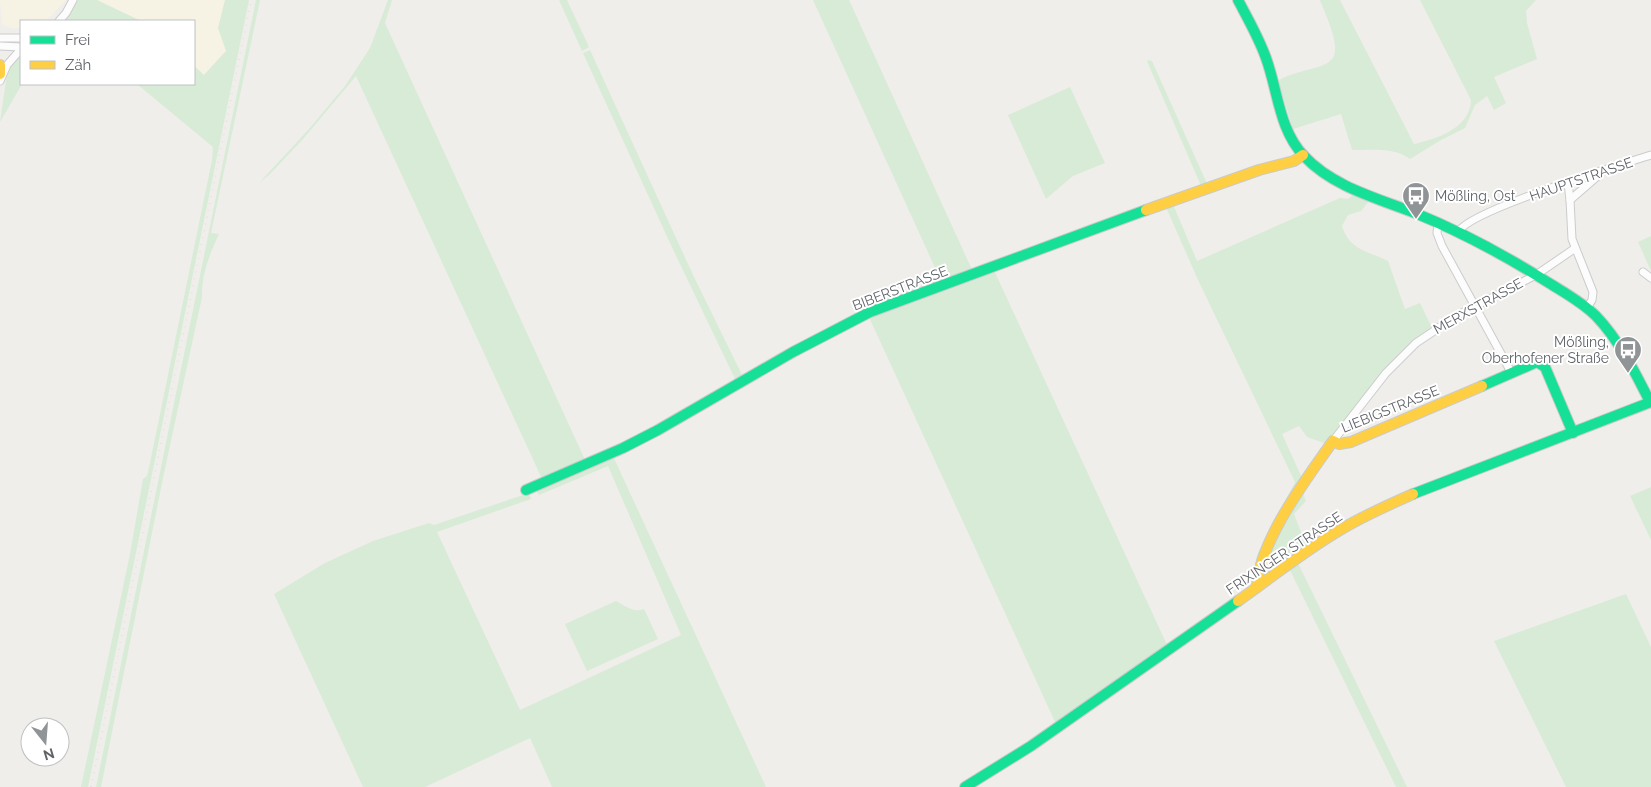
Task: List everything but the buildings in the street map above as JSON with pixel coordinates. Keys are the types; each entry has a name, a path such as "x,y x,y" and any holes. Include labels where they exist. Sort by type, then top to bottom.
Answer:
{"street":[{"path":"60,20 73,0"},
{"path":"1238,0 1265,56 1289,134 1303,155 1323,172 1349,186 1458,231 1536,275 1587,308 1607,328 1616,341 1651,403"},
{"path":"0,38 20,38"},
{"path":"0,46 20,48"},
{"path":"0,81 7,65 20,49"},
{"path":"0,65 0,74"},
{"name":"BIBERSTRASSE","path":"526,490 623,448 658,430 793,352 870,312 1187,195 1259,170 1294,161 1303,155"},
{"name":"HAUPTSTRASSE","path":"1458,231 1474,218 1651,155"},
{"path":"1570,200 1603,171"},
{"path":"1568,183 1574,249 1593,292 1592,300 1587,308"},
{"path":"1438,222 1440,241 1511,372"},
{"name":"MERXSTRASSE","path":"1333,441 1401,356 1430,332 1475,306 1536,275 1574,249"},
{"path":"1643,272 1651,278"},
{"name":"LIEBIGSTRASSE","path":"1257,587 1258,570 1281,521 1301,486 1333,441 1339,444 1351,442 1538,362 1543,364 1573,433"},
{"name":"FRIXINGER STRASSE","path":"965,787 1031,746 1341,528 1434,486 1651,403"}],"shaded area":[{"path":"0,0 66,0 47,20 20,20 20,28 11,28 2,24"},
{"path":"97,0 225,0 219,28 226,51 204,75 195,67 195,20 139,20"}],"green space":[{"path":"78,0 97,0 139,20 66,20"},
{"path":"225,0 249,0 88,787 81,787 130,554 143,479 147,476 150,463 212,160 213,147 138,85 195,85 195,67 204,75 226,51 218,28"},
{"path":"256,0 260,0 211,233 219,234 209,257 205,273 202,297 163,478 101,787 96,787"},
{"path":"388,0 392,0 385,23 586,462 543,481 356,76 303,139 259,183 309,129 345,86 370,48"},
{"path":"559,0 567,0 589,47 582,51"},
{"path":"813,0 849,0 973,272 942,283"},
{"path":"1320,0 1340,0 1414,144 1441,136 1458,125 1465,118 1471,100 1420,0 1536,0 1526,11 1527,23 1537,59 1494,77 1506,103 1494,110 1487,96 1475,105 1465,128 1410,159 1390,151 1352,150 1341,114 1293,129 1278,81 1323,65 1332,59 1335,54 1334,39"},
{"path":"590,50 693,275 744,379 737,383 670,243 583,53"},
{"path":"20,54 21,85 0,122 7,74 10,64"},
{"path":"1148,60 1152,61 1208,186 1202,188"},
{"path":"1070,87 1105,163 1073,176 1046,199 1008,115"},
{"path":"1354,194 1369,201 1361,211 1348,215 1342,226 1345,234 1360,249 1388,261 1405,309 1420,303 1432,328 1400,353 1327,444 1307,437 1299,426 1282,434 1302,478 1255,568 1257,555 1295,482 1198,280 1165,205 1172,202 1197,261 1340,198 1348,199"},
{"path":"1651,236 1651,271 1638,242"},
{"path":"993,268 1168,647 1056,724 868,315"},
{"path":"612,454 766,787 552,787 530,738 425,787 363,787 274,594 325,563 373,541 429,523 434,525 529,493 531,499 437,532 520,710 681,635 608,466 539,495 536,490"},
{"path":"1651,487 1651,540 1630,496"},
{"path":"1301,489 1306,501 1294,514 1306,545 1265,577 1261,572"},
{"path":"1297,561 1407,787 1396,787 1289,568"},
{"path":"1626,594 1651,647 1651,787 1566,787 1494,641"},
{"path":"616,601 633,610 644,609 658,639 587,671 565,624"}],"railway":[{"path":"91,787 251,0"}],"traffic: fast":[{"path":"1238,0 1263,51 1289,134 1304,156 1328,176 1342,184 1467,236 1517,263 1579,302 1591,311 1612,335 1650,402"},
{"path":"526,490 623,448 658,430 793,352 870,312 1146,210"},
{"path":"1482,386 1537,362 1545,367 1573,433"},
{"path":"1413,494 1651,402"},
{"path":"965,787 1031,746 1238,601"}],"traffic: slow":[{"path":"0,65 0,74"},
{"path":"1146,210 1259,170 1294,161 1303,155"},
{"path":"1257,587 1260,569 1275,530 1298,491 1333,441 1339,444 1351,442 1482,386"},
{"path":"1238,601 1327,538 1367,515 1413,494"}],"place":[{"name":"Mößling, Ost","path":"1416,220"},
{"name":"Mößling, Oberhofener Straße","path":"1628,374"}]}
